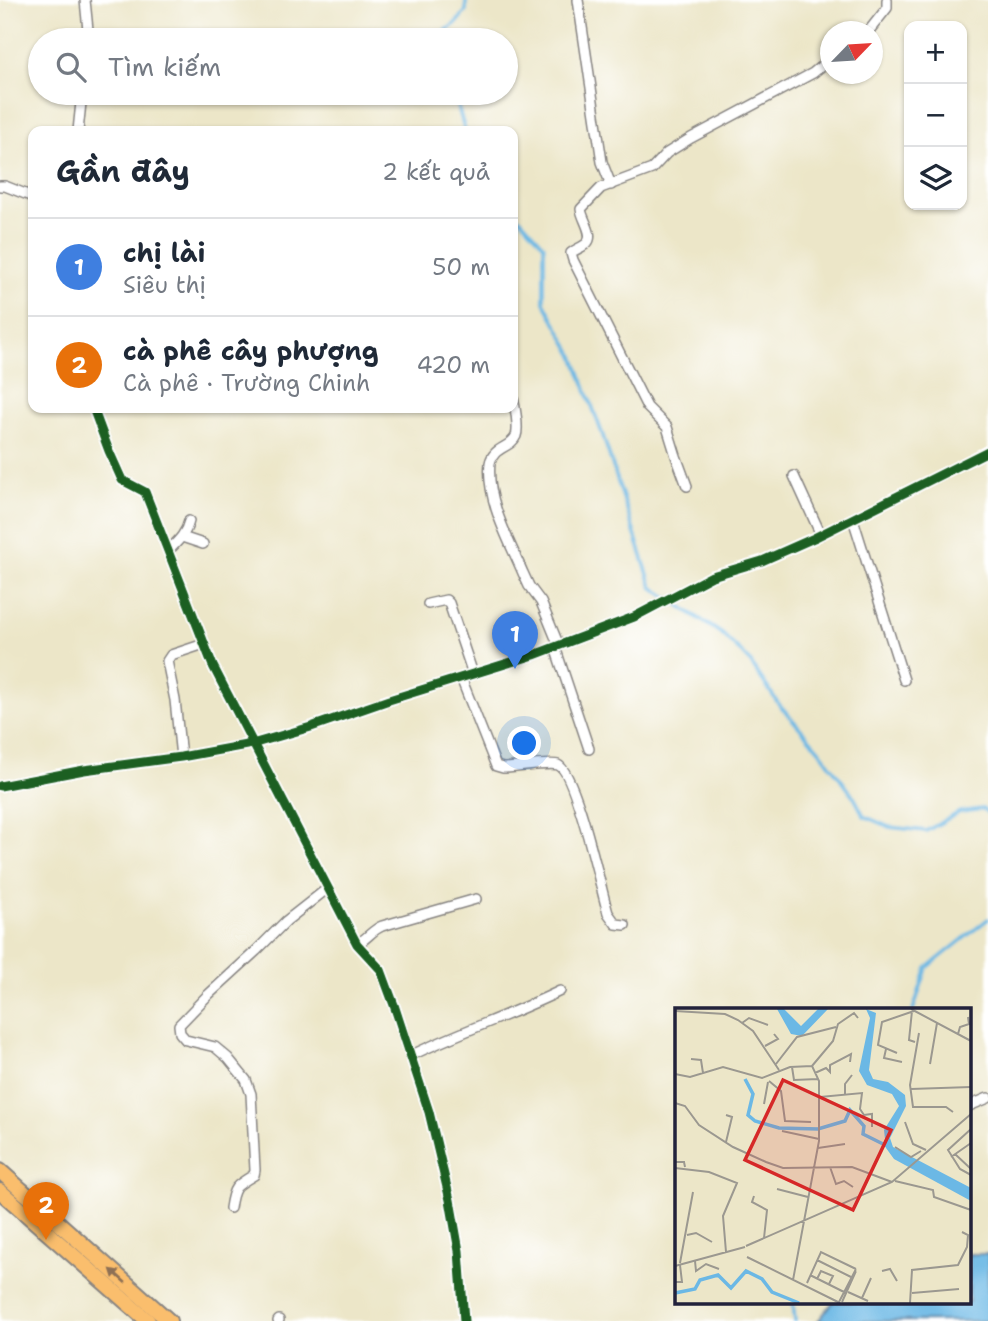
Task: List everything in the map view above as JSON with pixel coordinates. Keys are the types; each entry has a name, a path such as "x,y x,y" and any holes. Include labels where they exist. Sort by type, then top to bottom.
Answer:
{"highway":[{"path":"0,1171 169,1321"},
{"path":"0,1191 148,1321"}],"street":[{"path":"85,0 88,28"},
{"path":"578,0 602,162 611,185"},
{"path":"877,21 887,9 887,0"},
{"path":"687,486 667,427 647,407 573,260 571,253 590,240 580,209 601,188 652,169 667,153 691,138 820,68"},
{"path":"79,126 81,105"},
{"path":"0,186 28,195"},
{"path":"95,413 124,482 145,492 213,666 252,744 357,944 381,970 429,1112 450,1200 459,1251 464,1321"},
{"path":"515,413 516,437 499,449 490,462 491,493 523,573 541,602 589,749"},
{"path":"0,786 252,744 557,647 634,617 712,576 762,561 821,535 988,451"},
{"path":"794,476 821,535"},
{"path":"853,519 904,680"},
{"path":"169,550 182,537 189,521"},
{"path":"182,537 203,544"},
{"path":"428,604 446,600 449,603 473,674"},
{"path":"181,757 175,700 167,661 171,655 204,644"},
{"path":"461,678 496,766 503,768 555,764 563,769 580,804 608,913 616,924 625,925"},
{"path":"230,1208 235,1187 254,1175 255,1170 251,1094 246,1080 228,1058 215,1047 186,1041 180,1033 179,1025 286,920 328,888"},
{"path":"357,944 376,928 476,899"},
{"path":"410,1056 560,991"},
{"path":"970,1106 988,1098"}],"water":[{"path":"970,1254 988,1254 988,1321 818,1321 831,1304 970,1304"}],"waterway":[{"path":"449,28 466,11 466,0"},
{"path":"457,105 464,126"},
{"path":"518,217 544,245 544,302 574,356 652,587 722,634 748,659 778,703 821,752 854,797 864,816 889,827 926,831 960,812 983,809 988,813"},
{"path":"914,1008 927,968 988,919"},
{"path":"793,1304 795,1321"}],"cycle path":[{"path":"95,413 122,480 145,492 213,666 357,944 381,970 429,1112 450,1200 459,1251 464,1321"},
{"path":"0,786 252,744 534,655 634,617 712,576 762,561 814,538 988,451"}],"place":[{"name":"chị lài","path":"515,669"},
{"name":"cà phê cây phượng","path":"46,1240"}]}
